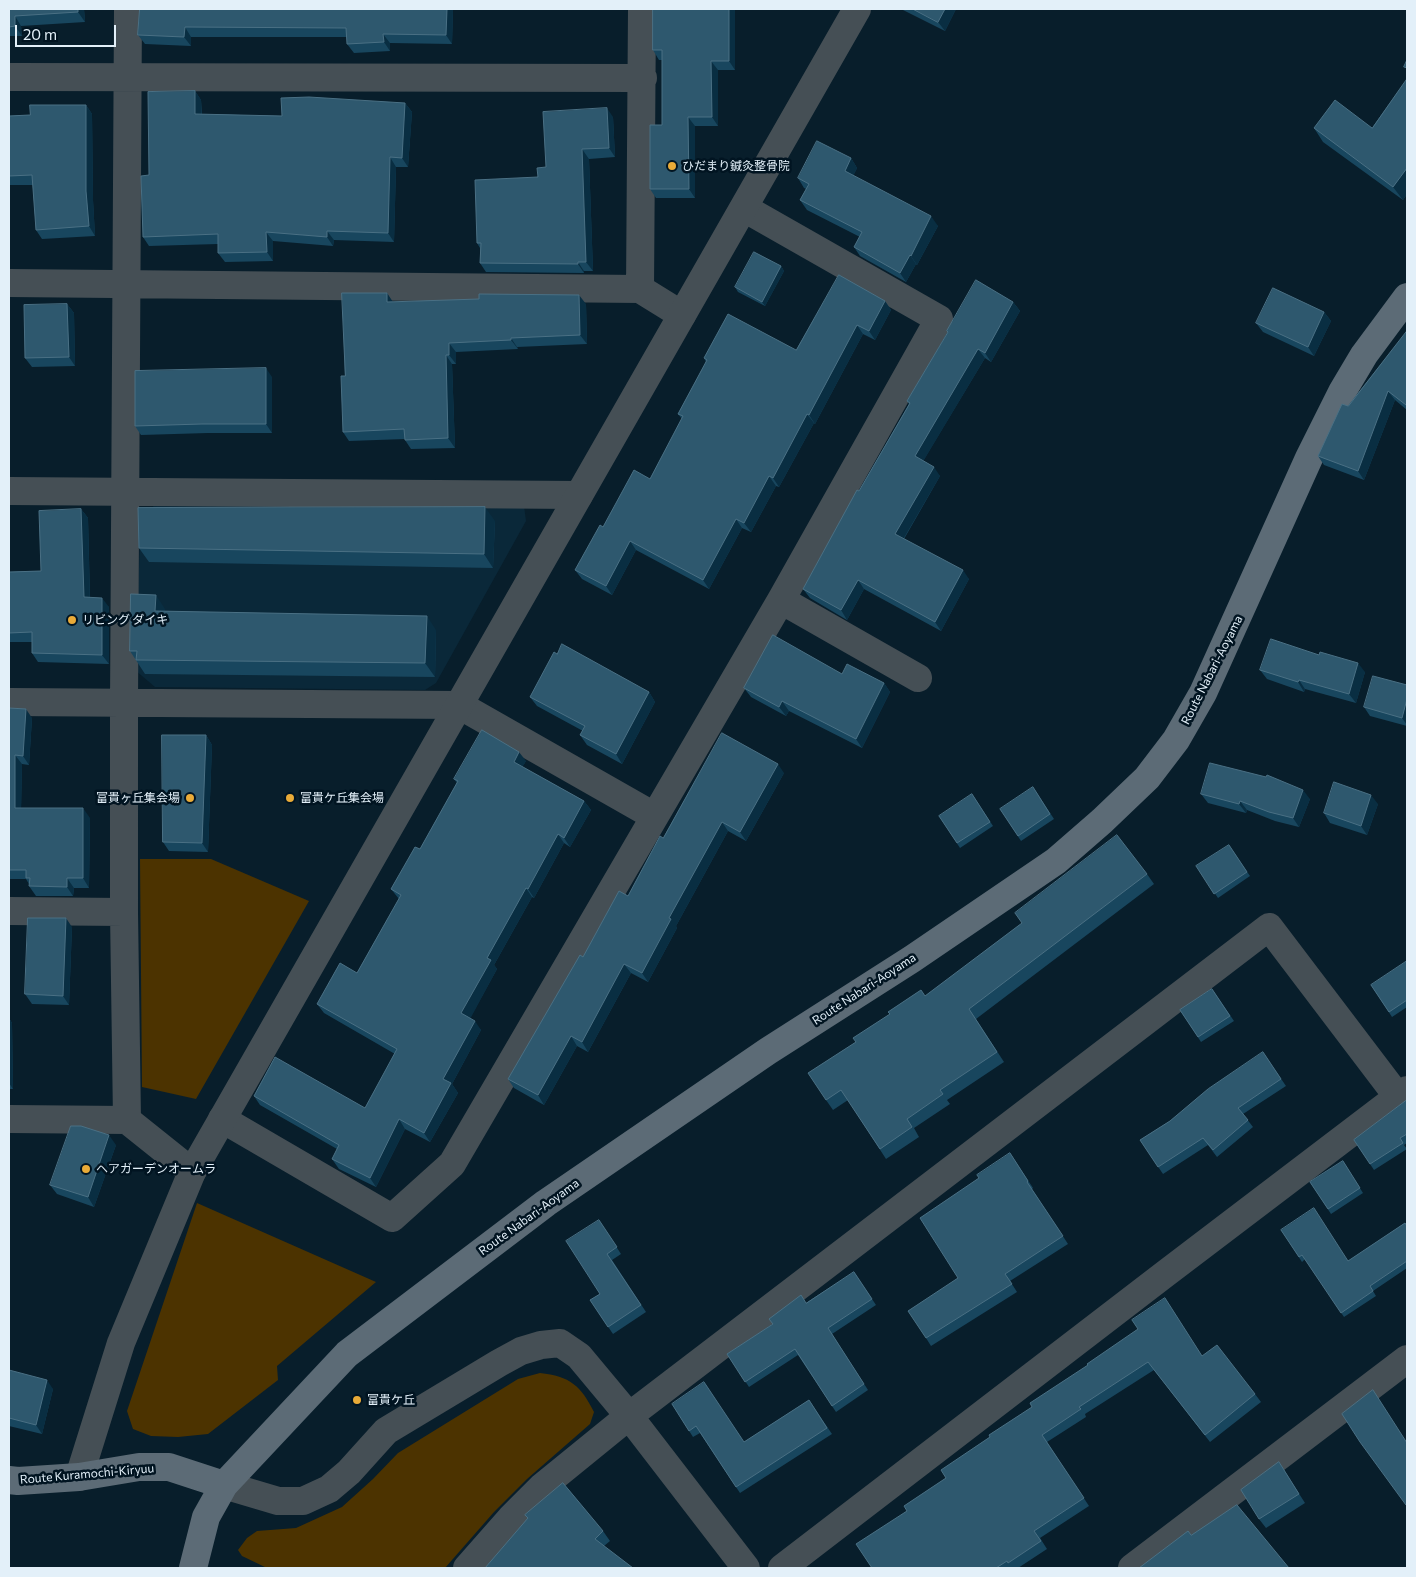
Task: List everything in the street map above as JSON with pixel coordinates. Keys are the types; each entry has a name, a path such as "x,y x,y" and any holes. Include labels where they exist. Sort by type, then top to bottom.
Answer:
{"main road":[{"name":"Route Nabari-Aoyama","path":"193,1568 206,1517 224,1485 347,1354 546,1203 768,1051 912,959 1056,861 1147,778 1176,740 1203,693 1309,458 1342,392 1364,355 1407,297"},
{"name":"Route Kuramochi-Kiryuu","path":"9,1480 80,1477 139,1466 169,1467 224,1485"}],"street":[{"path":"127,1120 124,912 124,703 128,9"},
{"path":"640,289 642,9"},
{"path":"80,1477 121,1343 192,1172 857,9"},
{"path":"9,77 643,78"},
{"path":"222,1119 392,1218 452,1164 781,600 939,319 744,208"},
{"path":"9,283 640,289 682,315"},
{"path":"9,491 579,495"},
{"path":"781,600 918,678"},
{"path":"9,702 459,704 654,816"},
{"path":"9,912 124,912"},
{"path":"467,1568 510,1518 543,1486 629,1416 1269,927 1403,1094 1164,1274 782,1568"},
{"path":"9,1119 127,1120 192,1172"},
{"path":"224,1485 278,1501 302,1501 330,1490 386,1431 499,1363 541,1345 560,1343 578,1356 629,1416 746,1568"},
{"path":"1132,1568 1407,1360"}],"shaded area":[{"path":"156,504 524,506 526,521 436,683 425,690 155,687 135,670 141,517"},
{"path":"140,859 211,859 309,901 196,1099 142,1087"},
{"path":"197,1203 376,1282 277,1366 278,1380 208,1434 178,1437 151,1436 133,1429 127,1411"},
{"path":"540,1373 550,1374 567,1380 579,1389 594,1412 590,1424 527,1479 494,1512 445,1568 267,1568 242,1556 238,1550 247,1538 257,1531 296,1528 342,1507 398,1453 518,1379"}],"building":[{"path":"9,9 78,9 78,12 15,16 15,26 9,27"},
{"path":"140,9 447,9 446,35 383,34 384,42 347,44 346,28 185,27 184,37 138,35"},
{"path":"653,9 729,9 729,61 711,61 712,117 688,117 689,189 650,189 650,125 662,125 662,50 653,50"},
{"path":"913,9 945,9 938,22"},
{"path":"1407,79 1407,168 1393,187 1314,128 1335,100 1372,128"},
{"path":"195,91 195,114 282,116 281,98 309,97 405,103 402,158 390,157 388,233 327,231 327,237 266,232 267,252 218,253 218,234 143,237 141,176 149,175 148,92"},
{"path":"30,105 86,105 86,191 89,226 36,230 32,175 9,176 9,116 30,115"},
{"path":"607,108 609,148 582,149 586,262 578,262 578,264 480,263 481,243 477,243 475,180 538,177 537,168 546,167 543,112"},
{"path":"817,141 851,158 845,171 931,216 911,256 900,273 854,247 862,232 800,200 809,184 798,178"},
{"path":"754,252 781,266 762,302 735,287"},
{"path":"839,275 885,301 869,331 857,325 773,478 769,476 744,523 736,519 703,580 630,541 606,586 575,570 600,525 603,527 634,470 650,479 683,416 678,414 707,360 704,358 728,314 796,350"},
{"path":"976,280 1013,302 985,353 978,349 915,456 934,467 895,534 963,570 935,622 858,580 841,610 803,589 857,490 859,491 910,403 907,401"},
{"path":"1273,288 1324,312 1308,347 1256,323"},
{"path":"342,293 387,293 387,302 479,299 479,294 579,295 580,335 449,343 449,355 446,355 448,438 405,440 404,429 343,432 341,376 345,376"},
{"path":"67,304 69,357 25,358 24,305"},
{"path":"1407,331 1406,405 1388,391 1358,471 1318,456 1342,404 1348,406"},
{"path":"266,368 266,424 135,426 135,371"},
{"path":"485,507 484,554 139,548 138,508"},
{"path":"81,509 84,597 102,598 102,655 32,653 32,632 9,633 9,572 41,571 39,511"},
{"path":"131,594 156,595 155,611 427,616 425,663 136,660 137,651 130,651"},
{"path":"773,635 842,674 847,664 884,683 856,739 782,701 779,707 744,688"},
{"path":"1271,639 1319,655 1320,652 1358,663 1349,694 1299,680 1298,682 1260,670"},
{"path":"562,644 649,692 616,754 580,735 585,726 530,697 554,652 557,654"},
{"path":"1373,676 1407,685 1407,699 1402,718 1364,707"},
{"path":"9,708 26,709 23,756 15,755 15,808 83,808 83,878 67,878 67,887 29,886 30,878 26,878 26,870 9,870"},
{"path":"482,730 519,752 514,762 584,801 564,838 558,834 487,958 491,960 461,1013 475,1021 443,1079 451,1083 424,1133 399,1119 370,1178 332,1159 339,1145 254,1096 275,1057 365,1108 397,1049 317,1004 340,963 357,973 401,895 391,889 415,847 420,849 458,781 454,779"},
{"path":"722,733 778,764 740,832 722,822 669,918 671,919 642,973 624,964 582,1042 571,1036 538,1095 508,1079 580,955 583,957 619,891 628,896 660,836 663,838"},
{"name":"富貴ヶ丘集会場","path":"162,735 206,735 202,843 163,842"},
{"path":"1210,763 1266,777 1267,775 1303,790 1293,818 1269,812 1240,801 1239,804 1201,794"},
{"path":"1334,782 1371,795 1361,826 1324,813"},
{"path":"1033,787 1050,814 1018,836 1000,809"},
{"path":"972,794 990,822 957,843 939,816"},
{"path":"1117,835 1147,874 969,1009 997,1052 940,1090 943,1094 907,1119 912,1127 880,1149 841,1090 826,1100 808,1073 856,1042 853,1038 890,1014 888,1012 921,990 925,996 1022,923 1015,913"},
{"path":"1229,845 1247,872 1214,894 1196,866"},
{"path":"28,918 66,918 63,996 25,994"},
{"path":"1407,961 1407,1000 1389,1012 1371,985"},
{"path":"1212,989 1230,1016 1198,1037 1180,1010"},
{"path":"1263,1052 1281,1079 1238,1108 1248,1120 1213,1150 1203,1138 1158,1167 1140,1140 1170,1121 1208,1089"},
{"path":"1407,1100 1407,1134 1400,1138 1403,1143 1370,1164 1354,1140"},
{"name":"ヘアガーデンオームラ","path":"71,1126 81,1126 109,1135 88,1197 50,1185"},
{"path":"1010,1153 1063,1236 1005,1274 1012,1284 926,1338 908,1311 958,1278 920,1218 979,1178 977,1175"},
{"path":"1343,1161 1360,1188 1328,1209 1310,1182"},
{"path":"1314,1208 1348,1261 1405,1223 1407,1226 1407,1261 1370,1286 1373,1291 1341,1313 1302,1255 1299,1257 1281,1230"},
{"path":"599,1220 617,1247 607,1254 641,1305 608,1327 590,1300 600,1294 566,1241"},
{"path":"854,1272 872,1299 828,1328 864,1384 832,1406 795,1349 745,1382 727,1354 773,1324 769,1319 801,1295 806,1303"},
{"path":"1165,1298 1202,1356 1217,1345 1255,1394 1205,1435 1148,1362 1079,1407 1081,1409 1042,1435 1084,1498 1034,1531 1041,1541 1008,1563 1007,1561 996,1568 872,1568 856,1544 907,1511 904,1506 946,1478 941,1470 1032,1407 1030,1403 1138,1329 1132,1320"},
{"path":"9,1370 47,1380 36,1425 9,1418"},
{"path":"704,1382 744,1442 809,1400 827,1428 736,1487 696,1426 689,1431 672,1404"},
{"path":"1373,1390 1407,1443 1406,1505 1342,1414"},
{"path":"1279,1462 1299,1494 1259,1519 1241,1490"},
{"path":"563,1483 603,1531 595,1539 633,1568 485,1568 528,1518 525,1515"},
{"path":"1237,1505 1289,1568 1139,1568 1188,1531 1191,1535"}],"place":[{"name":"ひだまり鍼灸整骨院","path":"672,166"},
{"name":"リビング ダイキ","path":"72,620"},
{"name":"富貴ヶ丘集会場","path":"190,798"},
{"name":"富貴ケ丘集会場","path":"290,798"},
{"name":"ヘアガーデンオームラ","path":"86,1169"},
{"name":"富貴ケ丘","path":"357,1400"}]}
